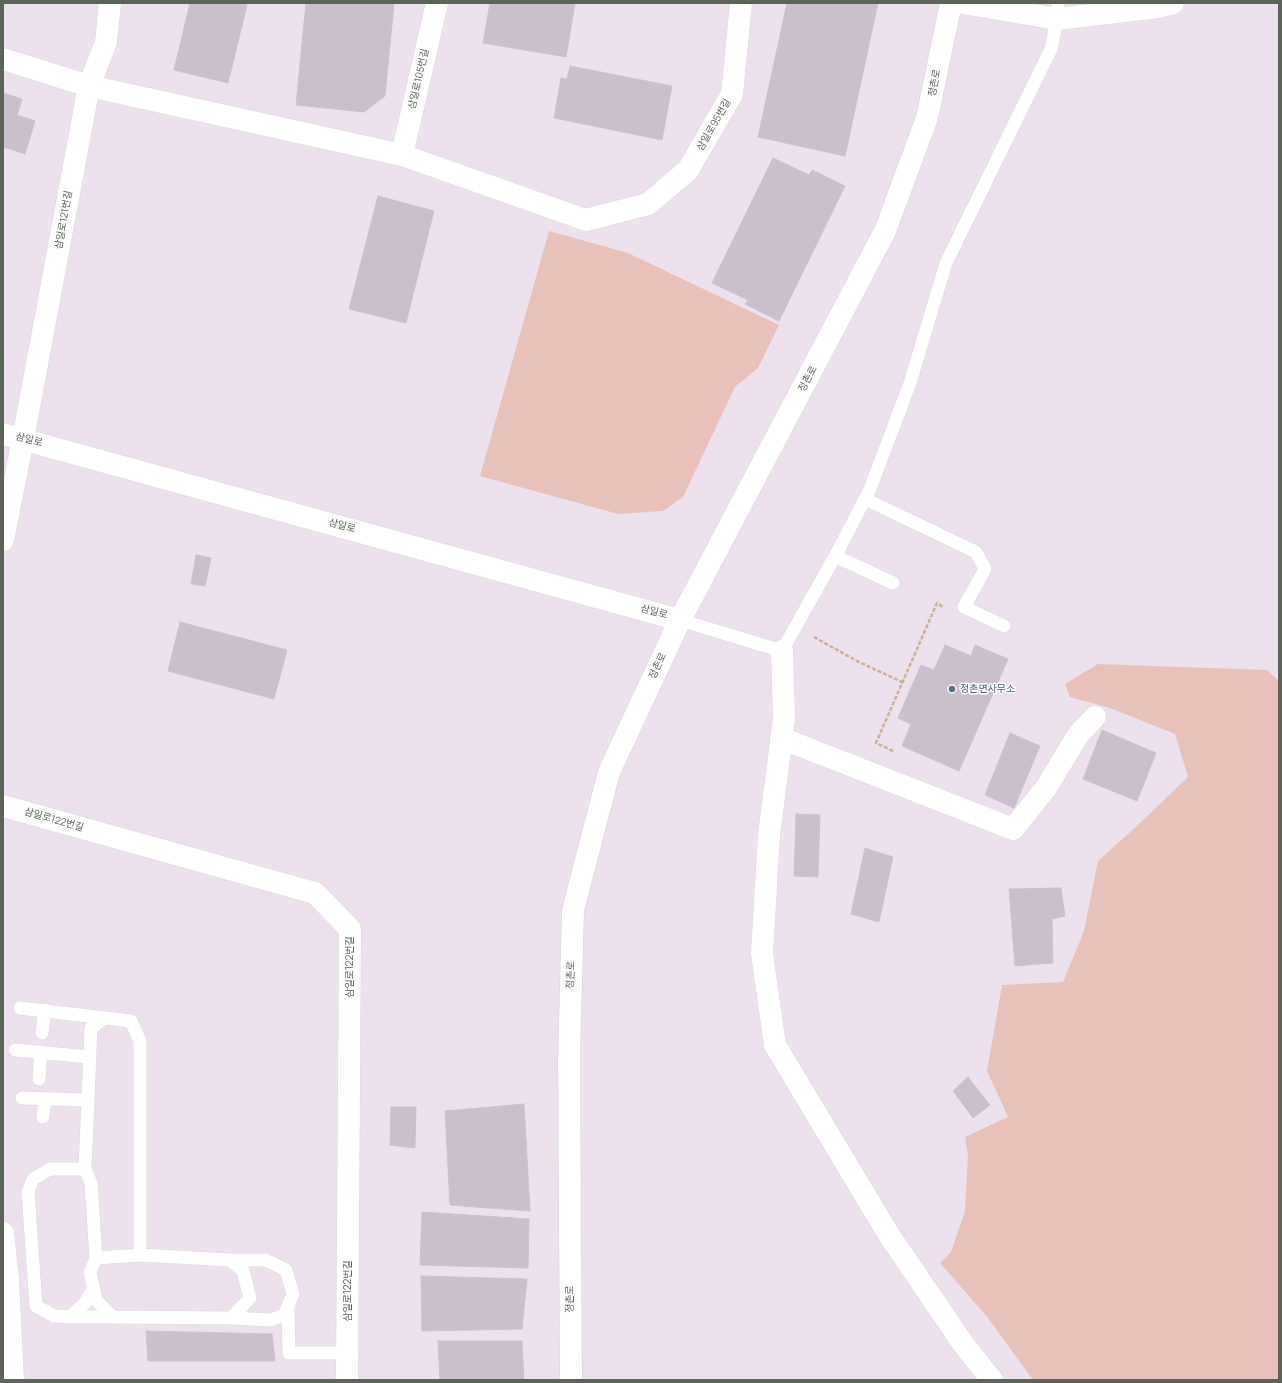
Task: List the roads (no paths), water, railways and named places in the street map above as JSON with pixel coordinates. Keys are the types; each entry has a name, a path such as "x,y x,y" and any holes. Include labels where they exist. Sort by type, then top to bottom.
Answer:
{"street":[{"name":"삼일로121번길","path":"13,436 89,86 106,42 110,3"},
{"name":"삼일로105번길","path":"402,155 437,3"},
{"name":"삼일로95번길","path":"402,155 586,220 648,204 688,170 732,94 741,3"},
{"name":"정촌로","path":"571,1380 569,1060 573,910 609,772 680,620 885,232 928,118 951,3"},
{"path":"963,3 1057,11 1158,7 1173,3"},
{"path":"3,59 89,86 402,155"},
{"path":"3,540 13,436"},
{"name":"삼일로","path":"13,436 680,620"},
{"path":"782,651 784,719 769,835 762,954 775,1045 889,1235 964,1345 992,1380"},
{"path":"781,738 1013,829 1046,788 1078,735 1095,716"},
{"name":"삼일로122번길","path":"3,806 315,893 350,929 347,1380"},
{"path":"3,1233 8,1280 12,1380"}],"lane":[{"path":"680,620 782,651 835,556 870,489 910,383 946,263 1051,49 1057,11"},
{"path":"865,499 976,552 985,569 964,607 1004,626"},
{"path":"835,556 893,583"},
{"path":"20,1008 131,1021 140,1041 140,1255"},
{"path":"42,1033 45,1010"},
{"path":"106,1018 91,1028 85,1169 91,1183 96,1258 90,1272 93,1289 96,1300 113,1317"},
{"path":"15,1050 89,1057"},
{"path":"39,1079 41,1052"},
{"path":"22,1098 87,1100"},
{"path":"43,1117 45,1099"},
{"path":"85,1169 50,1169 33,1179 28,1192 36,1306 54,1316 70,1317 231,1318 271,1320 284,1315 293,1294 286,1270 266,1260 230,1260 140,1255 96,1258"},
{"path":"230,1260 243,1271 250,1298 231,1318"},
{"path":"70,1317 85,1304 93,1289"},
{"path":"288,1307 289,1353 347,1353"}],"place":[{"name":"정촌면사무소","path":"952,689"}]}
